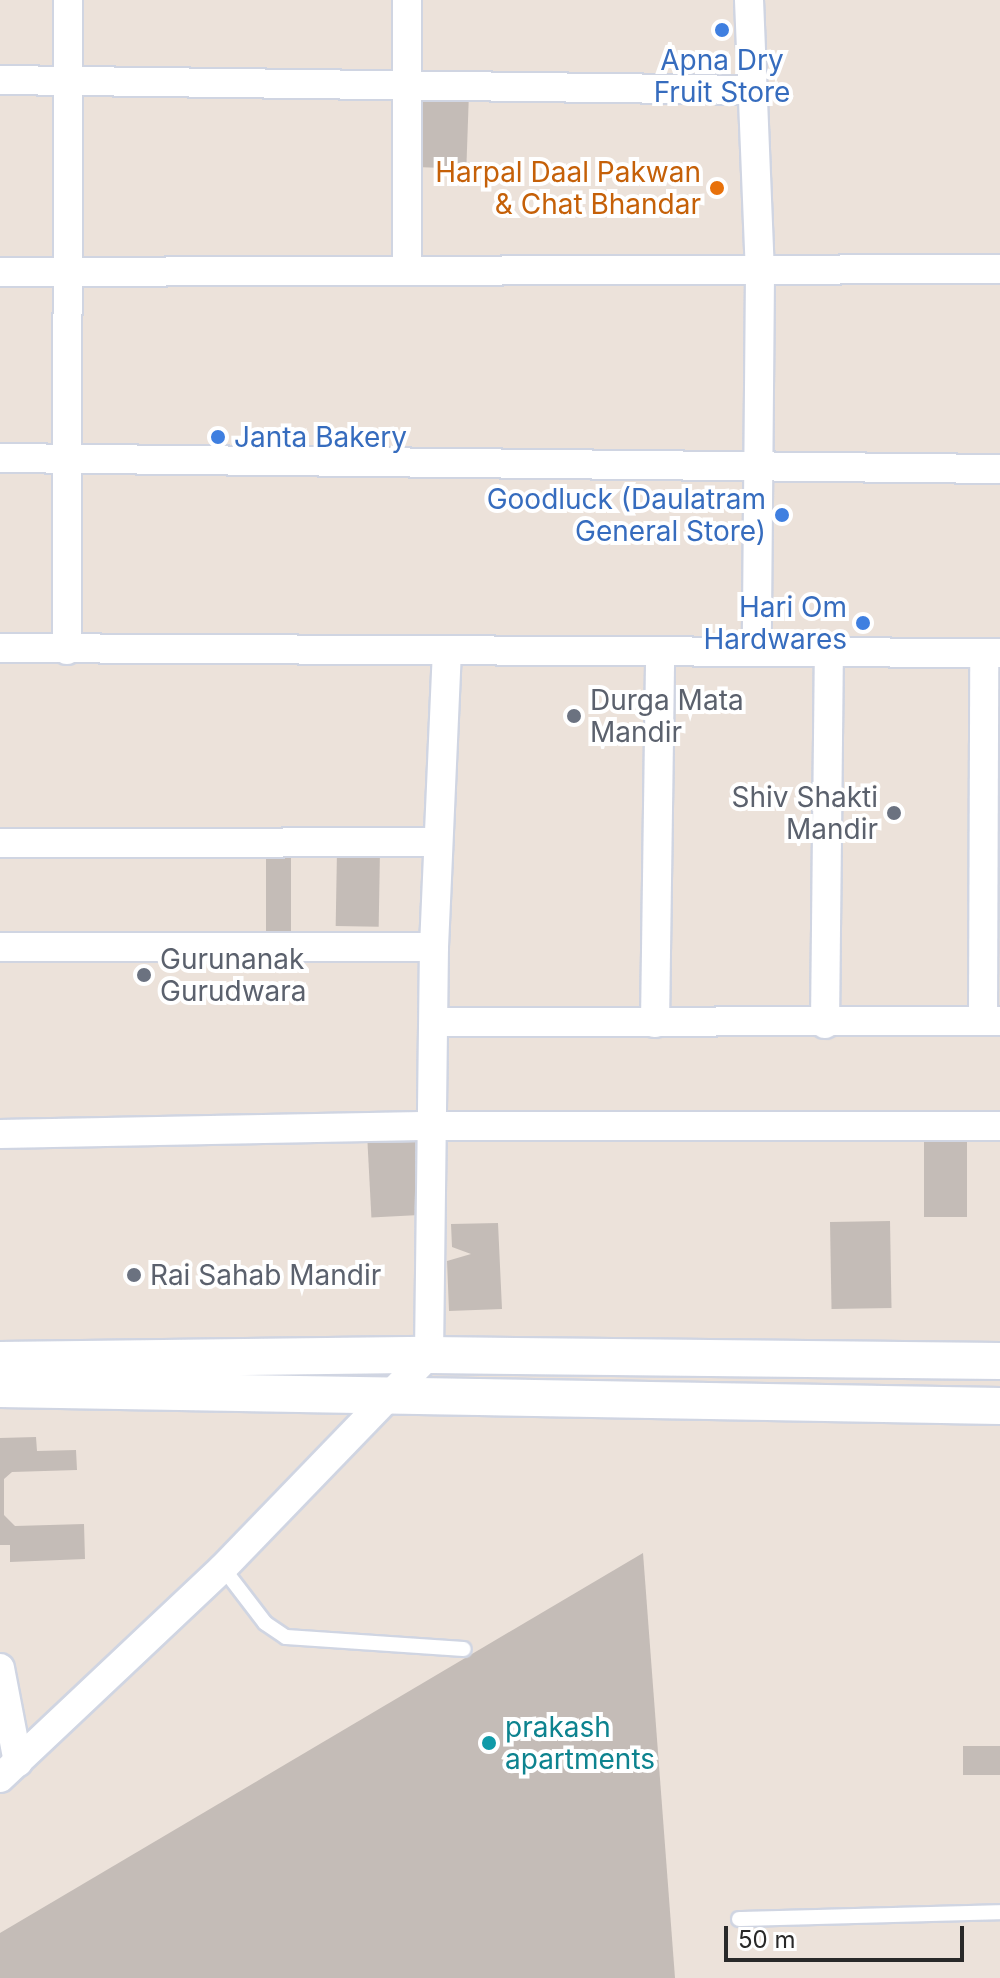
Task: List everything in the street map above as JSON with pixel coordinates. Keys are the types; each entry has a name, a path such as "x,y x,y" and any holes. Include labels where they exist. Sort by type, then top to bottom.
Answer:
{"street":[{"path":"67,650 68,0"},
{"path":"407,0 407,269"},
{"path":"749,0 749,90 760,274 756,468 757,652"},
{"path":"0,80 69,84 407,81 749,90"},
{"path":"0,272 68,274 407,269 760,274 1000,269"},
{"path":"0,458 69,462 1000,469"},
{"path":"0,648 992,653 992,1021 825,1024 434,1022"},
{"path":"9,1770 223,1568 399,1391 429,1355 435,1126 434,947 447,651"},
{"path":"655,1023 660,653"},
{"path":"825,1024 829,654"},
{"path":"0,843 438,842"},
{"path":"0,947 434,947"},
{"path":"0,1134 435,1126 1000,1126"},
{"path":"0,1360 429,1355 1000,1361"},
{"path":"0,1389 399,1391 1000,1406"},
{"path":"0,1668 9,1770"}],"lane":[{"path":"223,1568 265,1623 286,1637 464,1649"},
{"path":"739,1919 1000,1912"}],"building":[{"path":"418,91 469,93 466,169 415,167"},
{"path":"337,850 380,851 379,927 336,926"},
{"path":"266,854 291,854 291,932 266,932"},
{"path":"415,1132 419,1215 371,1217 367,1135"},
{"path":"924,1138 967,1138 967,1217 924,1217"},
{"path":"890,1221 892,1308 832,1309 830,1222"},
{"path":"498,1223 502,1309 449,1311 447,1261 471,1254 452,1247 451,1224"},
{"path":"36,1437 37,1451 76,1450 77,1470 12,1472 4,1479 4,1515 15,1526 84,1524 85,1559 10,1562 10,1545 0,1545 0,1438"},
{"name":"prakash apartments","path":"643,1553 675,1978 0,1978 0,1933"},
{"path":"963,1746 1000,1746 1000,1775 963,1775"}],"place":[{"name":"Apna Dry Fruit Store","path":"722,30"},
{"name":"Harpal Daal Pakwan & Chat Bhandar","path":"717,188"},
{"name":"Janta Bakery","path":"218,437"},
{"name":"Goodluck (Daulatram General Store)","path":"782,515"},
{"name":"Hari Om Hardwares","path":"863,623"},
{"name":"Durga Mata Mandir","path":"574,716"},
{"name":"Shiv Shakti Mandir","path":"894,813"},
{"name":"Gurunanak Gurudwara","path":"144,975"},
{"name":"Rai Sahab Mandir","path":"134,1275"},
{"name":"prakash apartments","path":"489,1743"}]}
